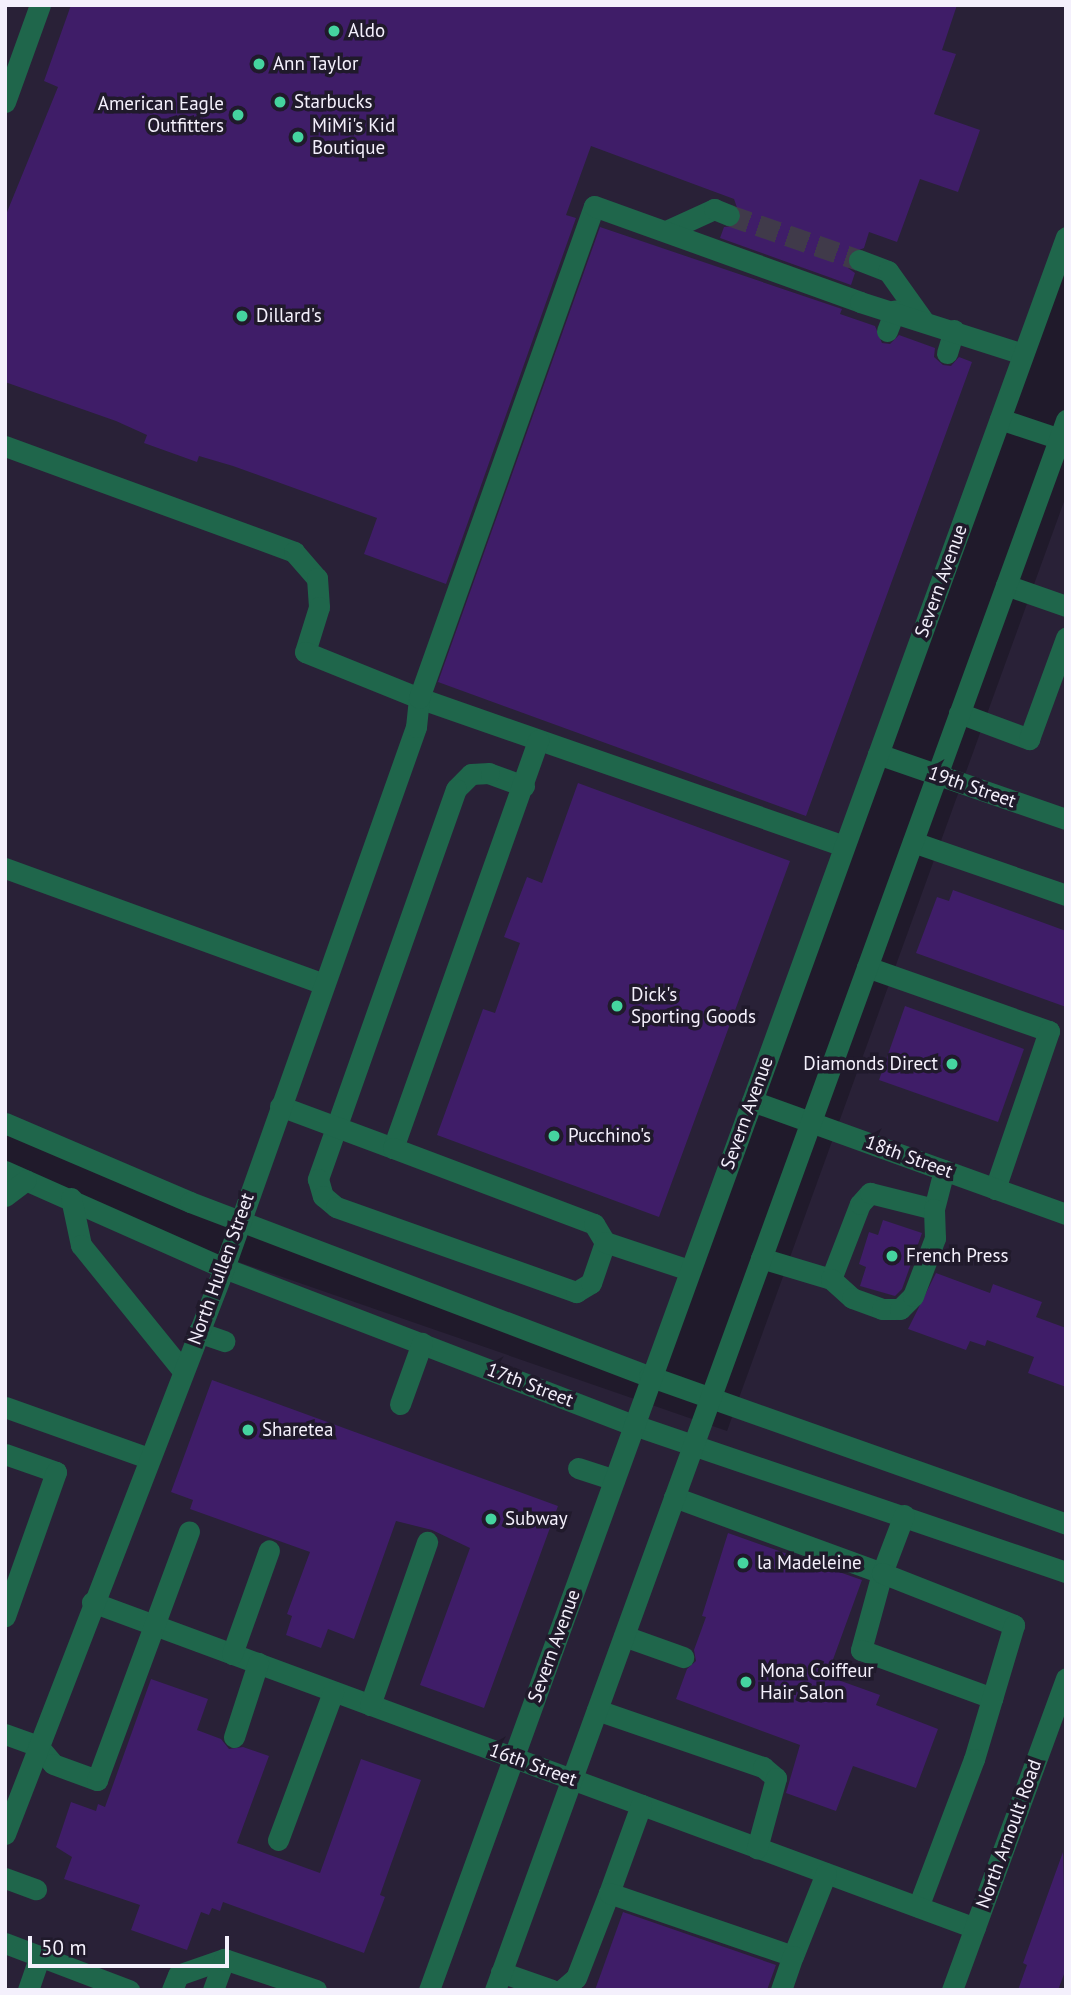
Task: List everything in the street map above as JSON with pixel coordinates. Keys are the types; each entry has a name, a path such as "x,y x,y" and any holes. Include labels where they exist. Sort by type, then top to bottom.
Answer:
{"street":[{"path":"5,102 40,5"},
{"name":"North Hullen Street","path":"5,1834 92,1602 224,1268 238,1220 416,727 419,698 594,206 637,230 666,231"},
{"path":"666,231 714,209 729,215"},
{"path":"666,231 699,253 824,298 895,310 1023,354"},
{"name":"Severn Avenue","path":"429,1990 634,1425 649,1376 752,1101 1066,237"},
{"path":"859,260 888,271 923,320"},
{"path":"887,331 895,310"},
{"path":"947,353 954,330"},
{"path":"552,1990 498,1981 1063,433 1000,419"},
{"path":"5,446 294,552 317,578 319,607 305,652 419,698 471,706 535,732 593,749 780,815 844,846"},
{"path":"1006,584 1066,606"},
{"path":"959,713 1029,739 1066,638"},
{"path":"393,1148 524,786 535,732"},
{"name":"19th Street","path":"878,754 1066,819"},
{"path":"524,786 471,774 456,789 318,1179 323,1196 337,1207 576,1292 591,1283 605,1242"},
{"path":"913,842 1066,895"},
{"path":"5,868 324,984"},
{"path":"867,967 1049,1031 995,1189"},
{"name":"18th Street","path":"752,1101 1066,1214"},
{"path":"280,1106 594,1224 605,1242 689,1270"},
{"path":"5,1123 238,1220 649,1376 1066,1524"},
{"path":"761,1258 831,1279 852,1298 882,1309 900,1309 913,1296 935,1237 934,1209 944,1170"},
{"name":"17th Street","path":"5,1171 224,1268 634,1425 694,1442 1066,1572"},
{"path":"5,1196 26,1180"},
{"path":"831,1279 860,1204 870,1193 934,1209"},
{"path":"71,1198 81,1245 183,1371"},
{"path":"198,1332 225,1341"},
{"path":"400,1404 422,1343"},
{"path":"5,1407 148,1458"},
{"path":"5,1454 56,1472 5,1616"},
{"path":"578,1468 614,1480"},
{"path":"674,1497 1014,1625 992,1698 918,1907"},
{"path":"904,1515 881,1573 861,1650 992,1698"},
{"path":"5,1734 38,1746 53,1764 97,1780 189,1531"},
{"path":"370,1705 427,1542"},
{"path":"232,1654 269,1550"},
{"name":"16th Street","path":"92,1602 975,1928"},
{"path":"624,1636 683,1657"},
{"path":"234,1737 258,1663"},
{"name":"North Arnoult Road","path":"952,1990 1066,1678"},
{"path":"278,1840 333,1692"},
{"path":"597,1710 763,1767 776,1778 757,1848"},
{"path":"562,1990 576,1978 641,1805"},
{"path":"781,1990 826,1873"},
{"path":"5,1878 36,1889"},
{"path":"609,1893 793,1956"},
{"path":"5,1942 129,1990"},
{"path":"28,1990 40,1956"},
{"path":"212,1990 224,1959"},
{"path":"172,1990 178,1975 224,1959 316,1990"}],"shaded area":[{"path":"5,5 1066,5 1066,233 649,1376 5,1132"},
{"path":"1066,496 1066,1990 5,1990 5,1181 727,1431"}],"building":[{"path":"71,5 957,5 942,50 956,54 934,114 980,130 958,192 920,179 897,242 869,232 864,248 847,255 848,268 855,273 851,285 720,238 724,227 737,226 741,219 734,199 591,146 566,215 576,218 446,584 364,554 377,518 233,466 199,456 197,462 144,443 147,435 116,421 5,382 5,217 58,87 44,81"},
{"path":"600,227 842,309 840,314 875,326 882,343 890,344 899,335 935,348 934,357 943,365 951,366 959,357 972,362 806,816 438,682"},
{"path":"578,783 790,861 659,1217 437,1135 483,1009 495,1013 520,943 504,937 527,877 542,883"},
{"path":"953,890 1066,931 1066,1007 916,953 937,897 949,901"},
{"name":"Diamonds Direct","path":"905,1006 1024,1049 998,1122 879,1080"},
{"name":"French Press","path":"883,1220 922,1233 902,1289 895,1296 860,1286 866,1267 859,1264 869,1232 878,1235"},
{"path":"936,1273 990,1293 993,1284 1042,1302 1036,1317 1066,1328 1066,1387 1028,1373 1034,1357 987,1340 985,1346 970,1341 966,1350 908,1329"},
{"path":"212,1380 558,1506 484,1708 420,1685 470,1548 432,1530 396,1521 354,1639 328,1629 321,1648 286,1635 292,1616 287,1614 310,1552 190,1509 193,1500 171,1492"},
{"path":"728,1533 862,1580 827,1676 880,1695 876,1705 938,1729 916,1788 853,1766 836,1811 786,1793 800,1745 676,1699 687,1669 696,1661 694,1650 706,1617 702,1616"},
{"path":"151,1679 208,1699 197,1730 221,1739 229,1749 243,1747 269,1756 237,1843 320,1873 361,1759 421,1780 380,1895 385,1897 364,1953 223,1902 220,1911 212,1908 209,1915 201,1912 187,1950 131,1930 140,1905 64,1879 72,1857 56,1847 71,1802 96,1811 98,1804 105,1807"},
{"path":"1063,1852 1066,1969 1058,1990 1018,1990 1027,1965 1023,1963"},
{"path":"623,1912 776,1965 767,1990 595,1990"}],"tunnel":[{"path":"729,215 859,260"}],"place":[{"name":"Aldo","path":"334,31"},
{"name":"Ann Taylor","path":"259,64"},
{"name":"Starbucks","path":"280,102"},
{"name":"American Eagle Outfitters","path":"238,115"},
{"name":"MiMi's Kid Boutique","path":"298,137"},
{"name":"Dillard's","path":"242,316"},
{"name":"Dick's Sporting Goods","path":"617,1006"},
{"name":"Diamonds Direct","path":"952,1064"},
{"name":"Pucchino's","path":"554,1136"},
{"name":"French Press","path":"892,1256"},
{"name":"Sharetea","path":"248,1430"},
{"name":"Subway","path":"491,1519"},
{"name":"la Madeleine","path":"743,1563"},
{"name":"Mona Coiffeur Hair Salon","path":"746,1682"}]}
